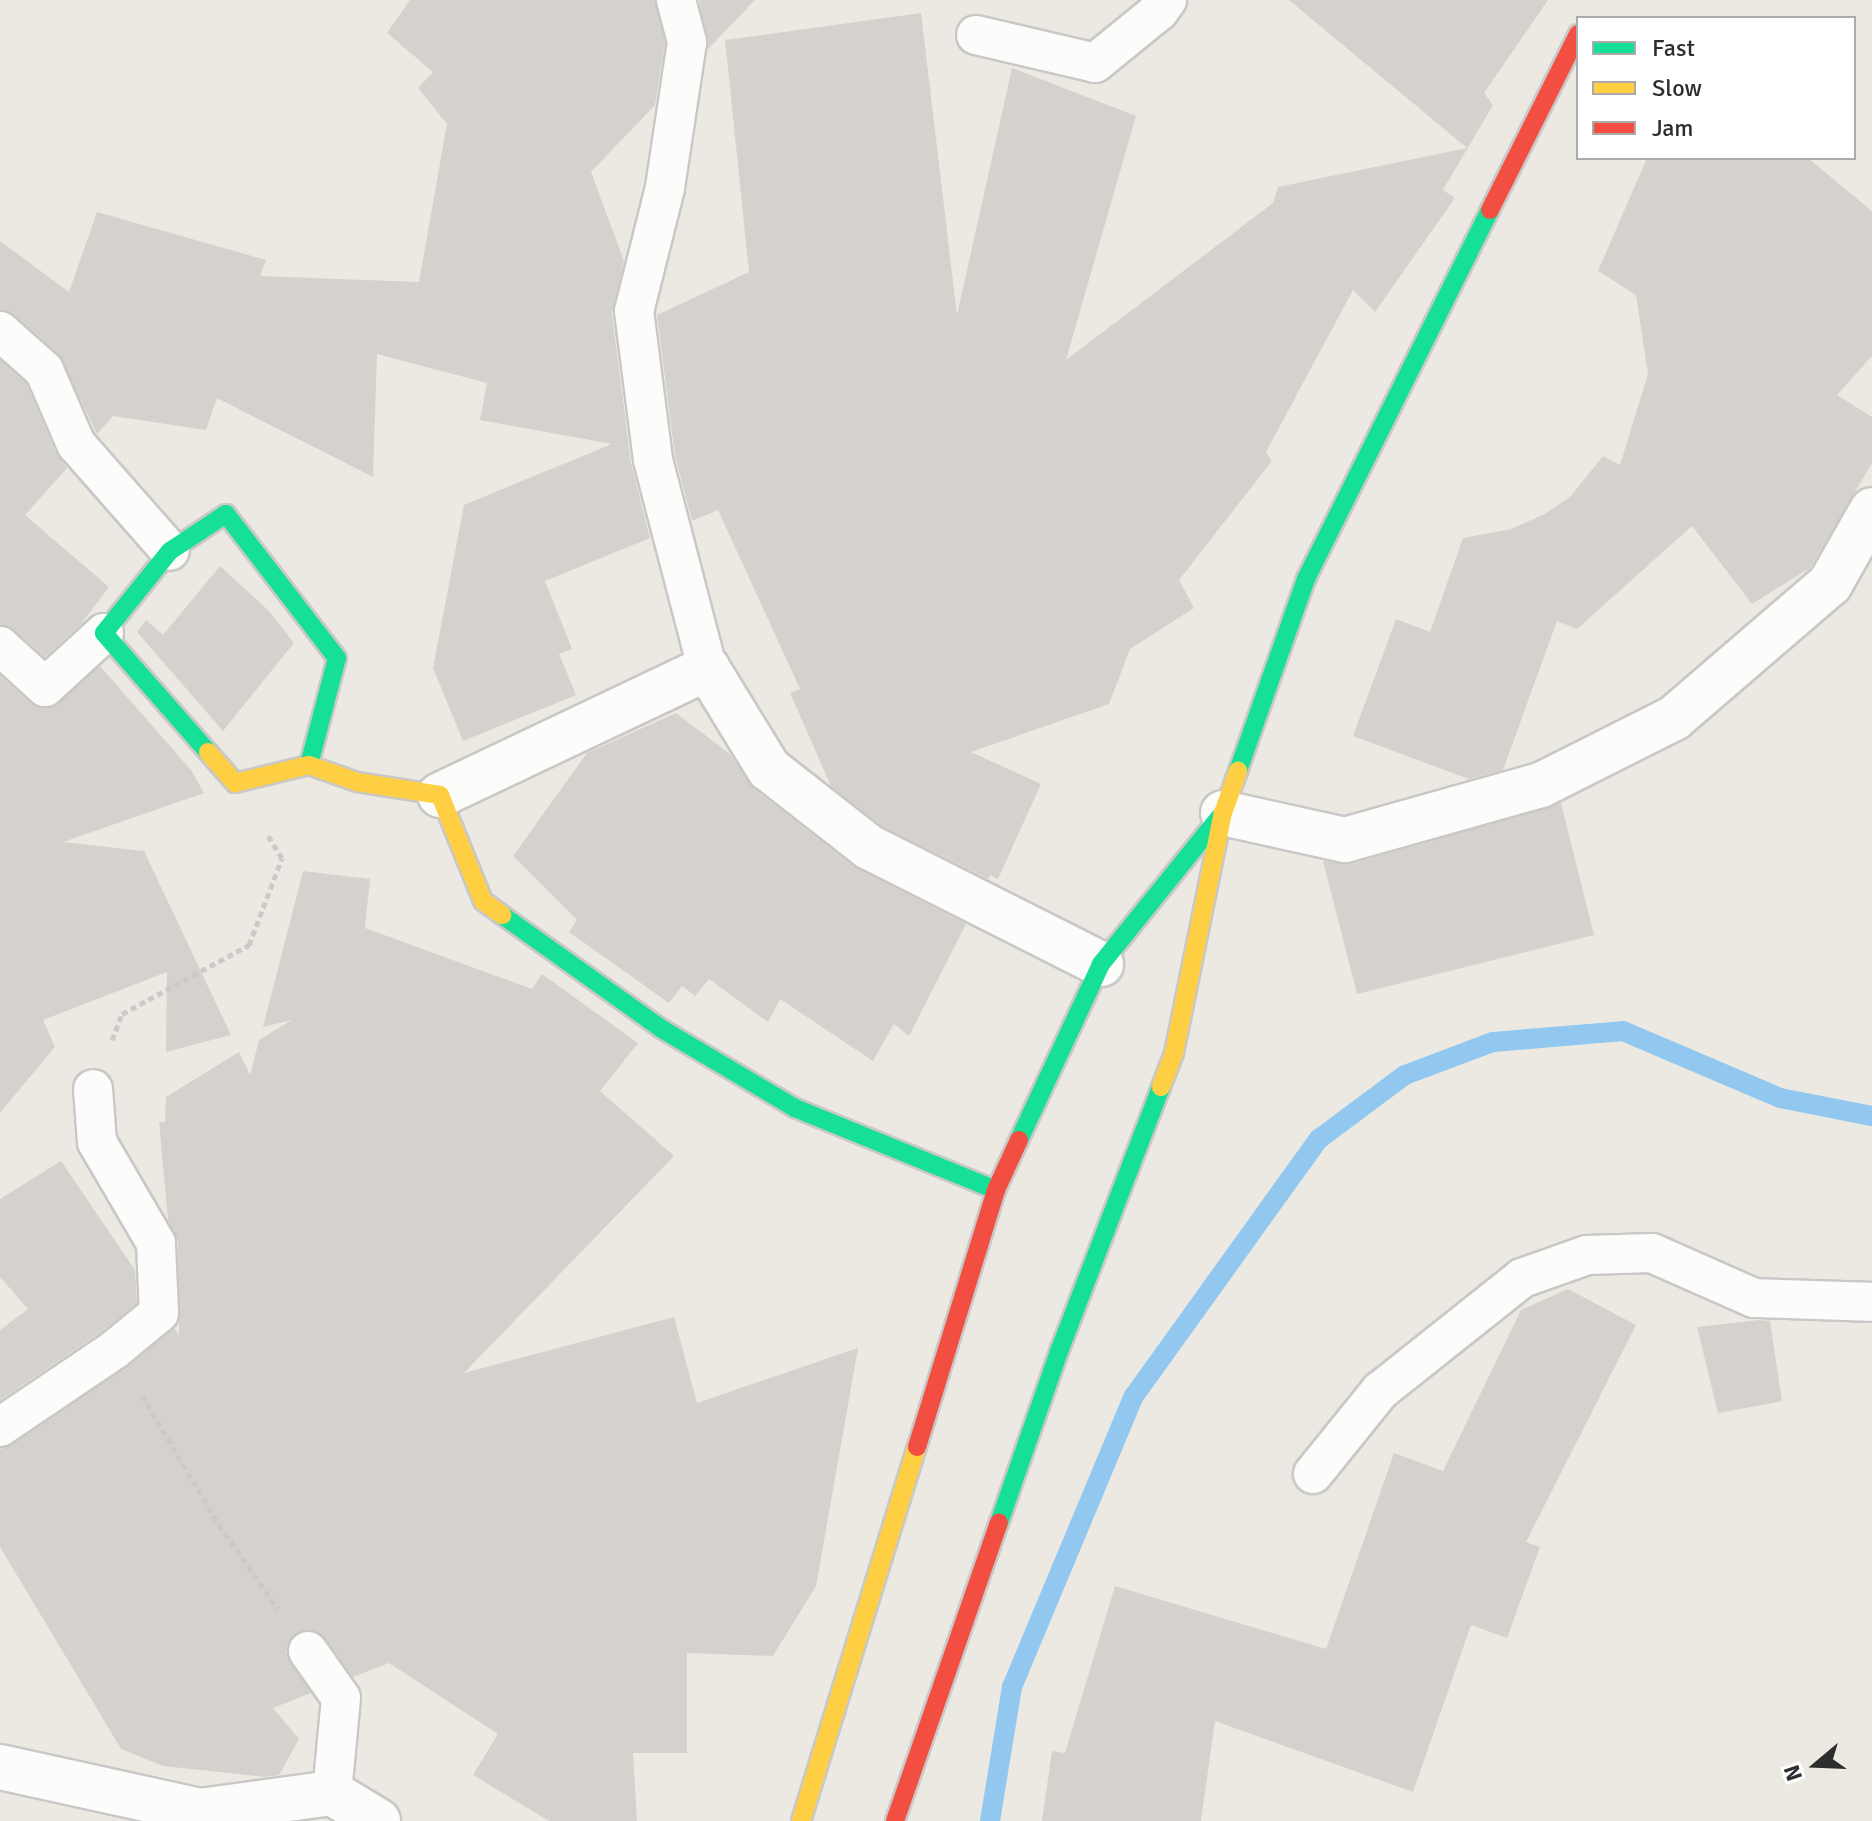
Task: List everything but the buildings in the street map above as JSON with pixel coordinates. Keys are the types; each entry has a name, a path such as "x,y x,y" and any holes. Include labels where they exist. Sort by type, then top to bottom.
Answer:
{"main road":[{"path":"895,1821 1060,1349 1174,1053 1223,813 1306,579 1576,38"},
{"path":"309,765 337,658 226,514 170,551 104,633 235,783 309,765 357,782 440,795 483,901 662,1029 795,1108 996,1190"},
{"path":"801,1821 996,1190 1101,964 1223,813"}],"street":[{"path":"1223,813 1345,840 1541,785 1674,718 1830,584 1861,550 1872,510"},
{"path":"440,795 707,668 769,769 869,847 1101,964"},
{"path":"0,1767 200,1811 332,1793 378,1821"}],"lane":[{"path":"676,0 687,42 665,188 634,311 653,460 707,668"},
{"path":"976,35 1095,63 1159,11 1167,0"},
{"path":"0,331 44,370 76,444 170,551"},
{"path":"0,646 45,687 104,633"},
{"path":"0,1427 114,1350 159,1313 156,1243 97,1142 93,1089"},
{"path":"1313,1474 1380,1391 1510,1287 1522,1278 1587,1255 1652,1253 1754,1298 1872,1302"},
{"path":"308,1651 341,1698 332,1793"}],"path":[{"path":"93,1089 122,1014 249,945 282,858 235,783"},
{"path":"114,1350 219,1525 308,1651"}],"waterway":[{"path":"990,1821 1012,1687 1134,1396 1319,1139 1405,1075 1493,1042 1623,1031 1780,1098 1872,1116"}],"traffic: fast":[{"path":"1238,771 1306,579 1490,210"},
{"path":"208,752 104,633 170,551 226,514 337,658 309,765"},
{"path":"1019,1140 1101,964 1219,818"},
{"path":"502,915 662,1029 795,1108 996,1190"},
{"path":"999,1523 1060,1349 1161,1087"}],"traffic: slow":[{"path":"208,752 235,783 309,765 357,782 440,795 483,901 502,915"},
{"path":"1161,1087 1174,1053 1223,813 1238,771"},
{"path":"801,1821 917,1447"}],"traffic: jam":[{"path":"1490,210 1576,38"},
{"path":"917,1447 996,1190 1019,1140"},
{"path":"895,1821 999,1523"}]}
